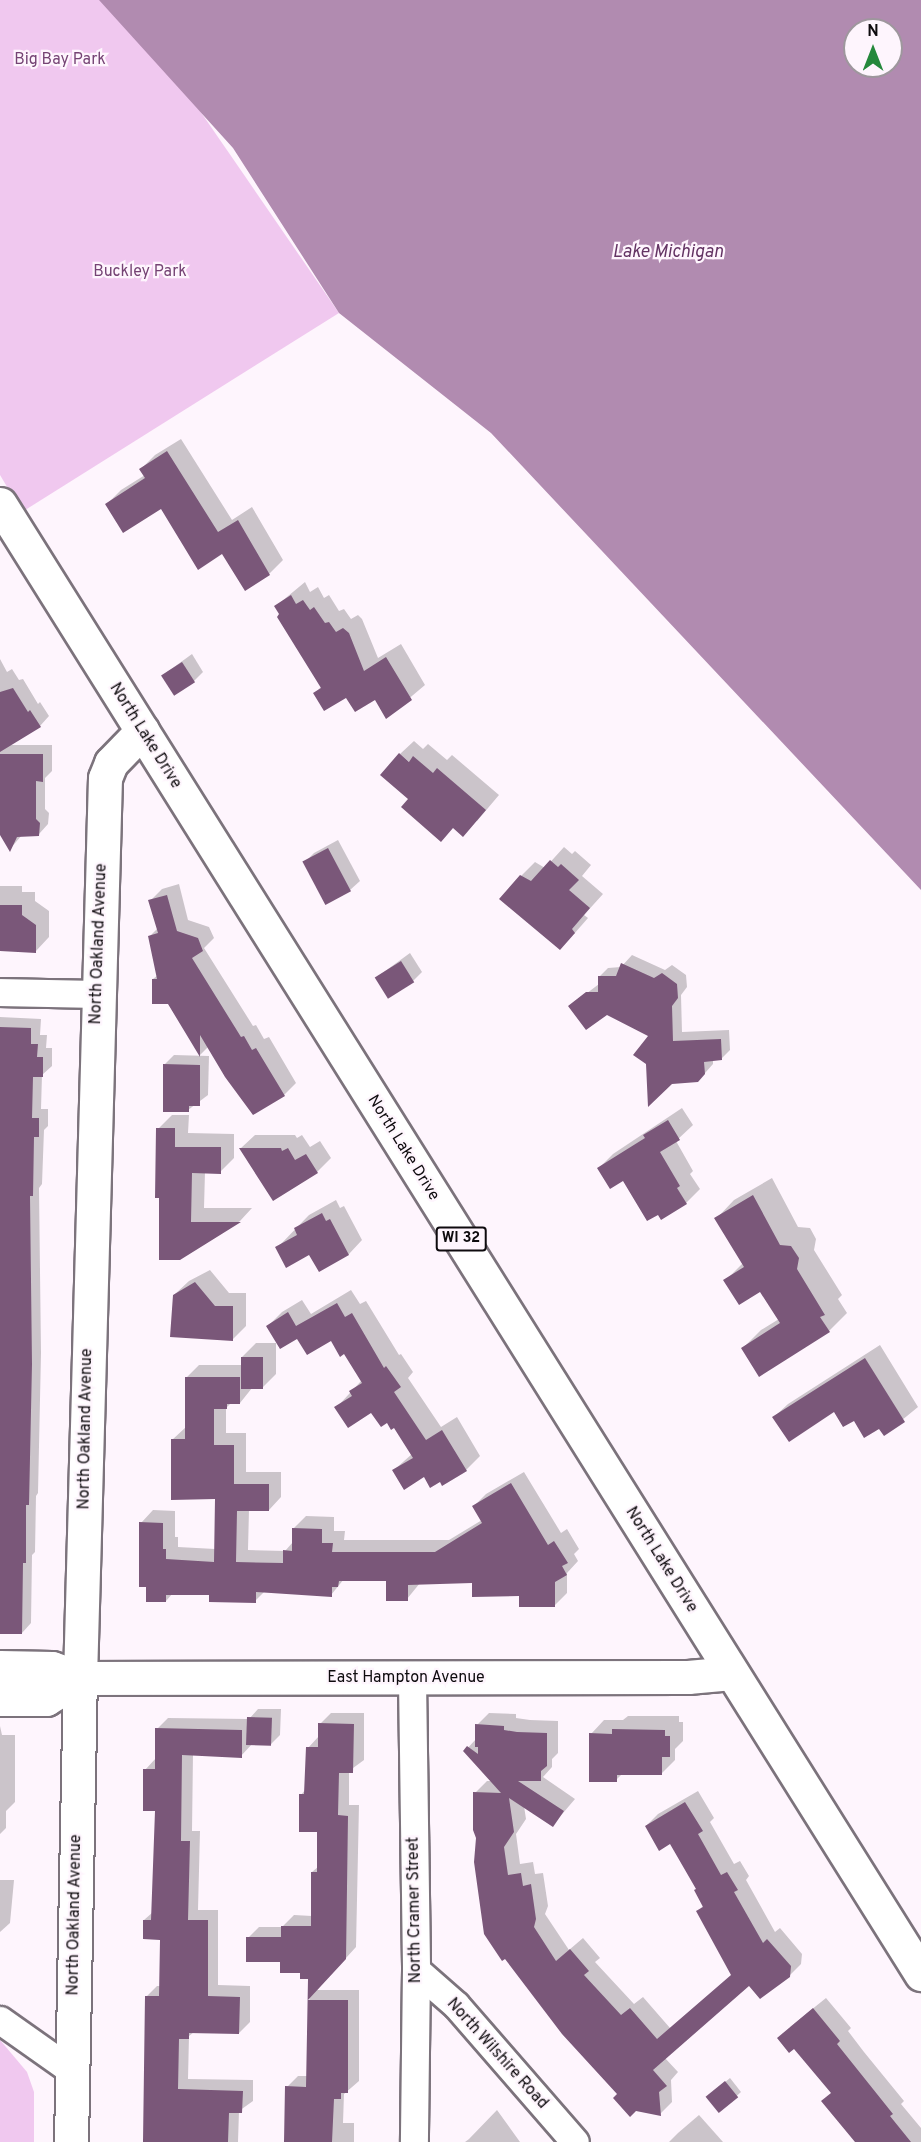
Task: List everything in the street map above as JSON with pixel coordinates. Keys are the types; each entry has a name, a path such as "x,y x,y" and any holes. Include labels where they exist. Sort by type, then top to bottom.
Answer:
{"main road":[{"name":"North Lake Drive","path":"0,504 921,1974"},
{"name":"North Oakland Avenue","path":"71,2142 80,1678 105,778 111,763 142,731"},
{"path":"0,1667 52,1668 80,1678"},
{"name":"East Hampton Avenue","path":"80,1678 688,1677 732,1673"},
{"path":"0,1699 46,1699 80,1678"}],"street":[{"path":"0,992 98,994"},
{"name":"North Cramer Street","path":"412,1679 416,1970 414,2142"},
{"name":"North Wilshire Road","path":"416,1970 456,2005 575,2142"},
{"path":"0,2020 72,2070"}],"green space":[{"name":"Buckley Park","path":"0,0 108,0 167,63 339,313 22,512 0,475"},
{"path":"0,2040 27,2072 34,2092 34,2142 0,2142"}],"water":[{"name":"Lake Michigan","path":"99,0 921,0 921,890 491,433 339,313 233,148"}],"building":[{"path":"167,451 218,532 238,520 270,575 245,591 222,554 198,570 161,509 123,533 105,504 145,478 139,469"},
{"path":"291,595 296,604 303,600 310,610 314,607 325,623 329,622 336,632 343,628 349,633 364,671 386,657 412,700 386,719 375,700 355,712 346,698 324,711 313,693 321,688 277,617 279,614 274,606"},
{"path":"182,662 195,682 174,696 161,676"},
{"path":"13,688 28,712 30,710 41,727 0,752 0,692"},
{"path":"399,753 409,762 413,756 433,773 437,768 486,810 463,837 453,828 441,842 401,807 408,799 380,775"},
{"path":"0,754 43,754 43,782 36,781 36,819 40,823 39,836 17,837 10,852 0,835"},
{"path":"328,848 351,891 325,905 302,862"},
{"path":"550,860 558,867 561,864 579,880 569,890 590,908 572,929 575,933 560,950 499,899 520,875 531,881"},
{"path":"167,895 177,931 198,938 203,951 192,958 241,1037 244,1036 252,1050 256,1048 285,1096 253,1115 225,1077 200,1035 200,1057 168,1004 152,1004 152,979 157,979 148,936 158,933 148,900"},
{"path":"0,905 22,905 22,915 36,925 36,953 0,951"},
{"path":"401,961 414,982 388,999 375,977"},
{"path":"621,963 654,978 662,973 677,984 678,998 672,1006 673,1041 721,1039 722,1060 704,1062 705,1074 698,1082 672,1084 648,1107 646,1064 633,1055 648,1036 607,1015 586,1030 568,1006 586,992 598,992 598,976 616,976"},
{"path":"0,1027 31,1028 31,1044 38,1044 37,1057 43,1057 43,1077 33,1077 32,1118 39,1118 39,1137 34,1137 33,1196 30,1196 32,1364 29,1505 26,1505 22,1634 0,1634"},
{"path":"163,1064 200,1065 200,1106 189,1106 189,1112 163,1112"},
{"path":"668,1120 680,1140 660,1152 680,1186 677,1188 687,1204 661,1220 658,1215 647,1221 623,1181 610,1189 597,1168 645,1138 643,1135"},
{"path":"156,1128 175,1128 175,1147 221,1147 221,1174 192,1173 191,1222 241,1222 180,1260 159,1260 159,1198 155,1198"},
{"path":"239,1148 281,1148 282,1151 288,1148 295,1160 306,1154 318,1173 273,1201"},
{"path":"753,1195 780,1245 791,1246 799,1258 797,1269 825,1315 820,1317 830,1332 759,1377 741,1348 780,1323 760,1292 739,1305 723,1280 744,1267 714,1218"},
{"path":"322,1213 326,1221 330,1219 349,1255 319,1272 309,1255 286,1268 275,1247 297,1235 294,1228"},
{"path":"195,1282 215,1306 233,1306 233,1341 170,1337 173,1295"},
{"path":"337,1303 345,1317 352,1313 384,1368 386,1366 401,1387 394,1392 426,1440 442,1430 467,1471 442,1486 440,1482 430,1488 424,1477 404,1490 392,1470 413,1458 394,1428 391,1430 387,1423 381,1427 371,1413 348,1428 334,1407 352,1396 349,1391 362,1383 344,1354 340,1357 331,1341 307,1355 297,1339 280,1349 266,1326 288,1312 296,1326"},
{"path":"241,1357 263,1357 263,1389 241,1389"},
{"path":"865,1358 905,1422 884,1436 879,1429 864,1438 854,1421 843,1427 834,1412 789,1442 772,1417"},
{"path":"185,1377 240,1377 240,1404 227,1404 227,1409 214,1409 214,1445 234,1445 234,1484 269,1484 269,1511 237,1511 236,1562 283,1563 283,1550 292,1551 292,1528 322,1529 322,1543 333,1543 332,1552 435,1552 482,1523 472,1506 511,1483 548,1545 554,1541 568,1563 562,1566 567,1575 555,1582 555,1607 519,1607 519,1596 472,1597 472,1583 408,1585 408,1601 386,1601 386,1581 339,1581 338,1587 332,1587 332,1597 256,1592 256,1603 209,1602 209,1595 166,1595 166,1602 146,1602 146,1587 139,1587 139,1522 163,1523 163,1549 166,1549 166,1559 214,1562 215,1499 171,1500 171,1439 185,1439"},
{"path":"247,1717 272,1718 271,1746 246,1745"},
{"path":"318,1723 354,1724 353,1773 339,1773 338,1815 348,1816 346,1959 308,2000 348,2000 348,2093 341,2093 341,2099 334,2099 332,2142 284,2142 285,2086 306,2087 308,1979 300,1979 300,1973 280,1973 280,1962 246,1962 246,1937 281,1937 281,1926 311,1926 311,1872 317,1872 317,1832 299,1832 299,1794 304,1794 306,1747 318,1747"},
{"path":"475,1724 504,1726 504,1730 517,1732 547,1733 547,1766 541,1771 541,1781 518,1781 564,1811 553,1827 509,1798 514,1832 504,1847 508,1875 521,1873 523,1886 531,1884 536,1919 534,1927 556,1961 570,1949 589,1971 584,1975 621,2015 630,2008 657,2039 731,1975 696,1911 703,1907 694,1890 696,1889 670,1844 659,1851 645,1826 685,1802 703,1831 698,1834 721,1875 727,1872 738,1890 734,1892 763,1943 767,1939 791,1966 790,1977 760,1999 749,1986 653,2070 667,2086 659,2092 661,2116 636,2111 630,2117 613,2098 617,2094 562,2034 505,1959 502,1961 484,1934 474,1862 476,1838 473,1830 473,1792 501,1793 463,1751 467,1746 478,1754 478,1747 475,1747"},
{"path":"155,1728 242,1730 242,1758 182,1755 181,1841 190,1841 188,1920 208,1920 208,1996 240,1997 239,2034 189,2033 189,2039 179,2039 178,2089 243,2091 242,2113 229,2113 228,2142 143,2142 145,1996 159,1996 160,1940 143,1939 143,1920 151,1920 155,1811 143,1811 143,1769 155,1769"},
{"path":"612,1729 665,1730 665,1736 670,1736 670,1757 662,1757 662,1775 617,1775 617,1782 589,1782 589,1733 612,1734"},
{"path":"813,2008 840,2041 837,2044 893,2114 890,2116 911,2142 855,2142 821,2101 831,2093 794,2049 789,2053 777,2038"},
{"path":"725,2081 738,2097 719,2113 706,2097"}],"park label":[{"name":"Big Bay Park","path":"60,60"}]}
